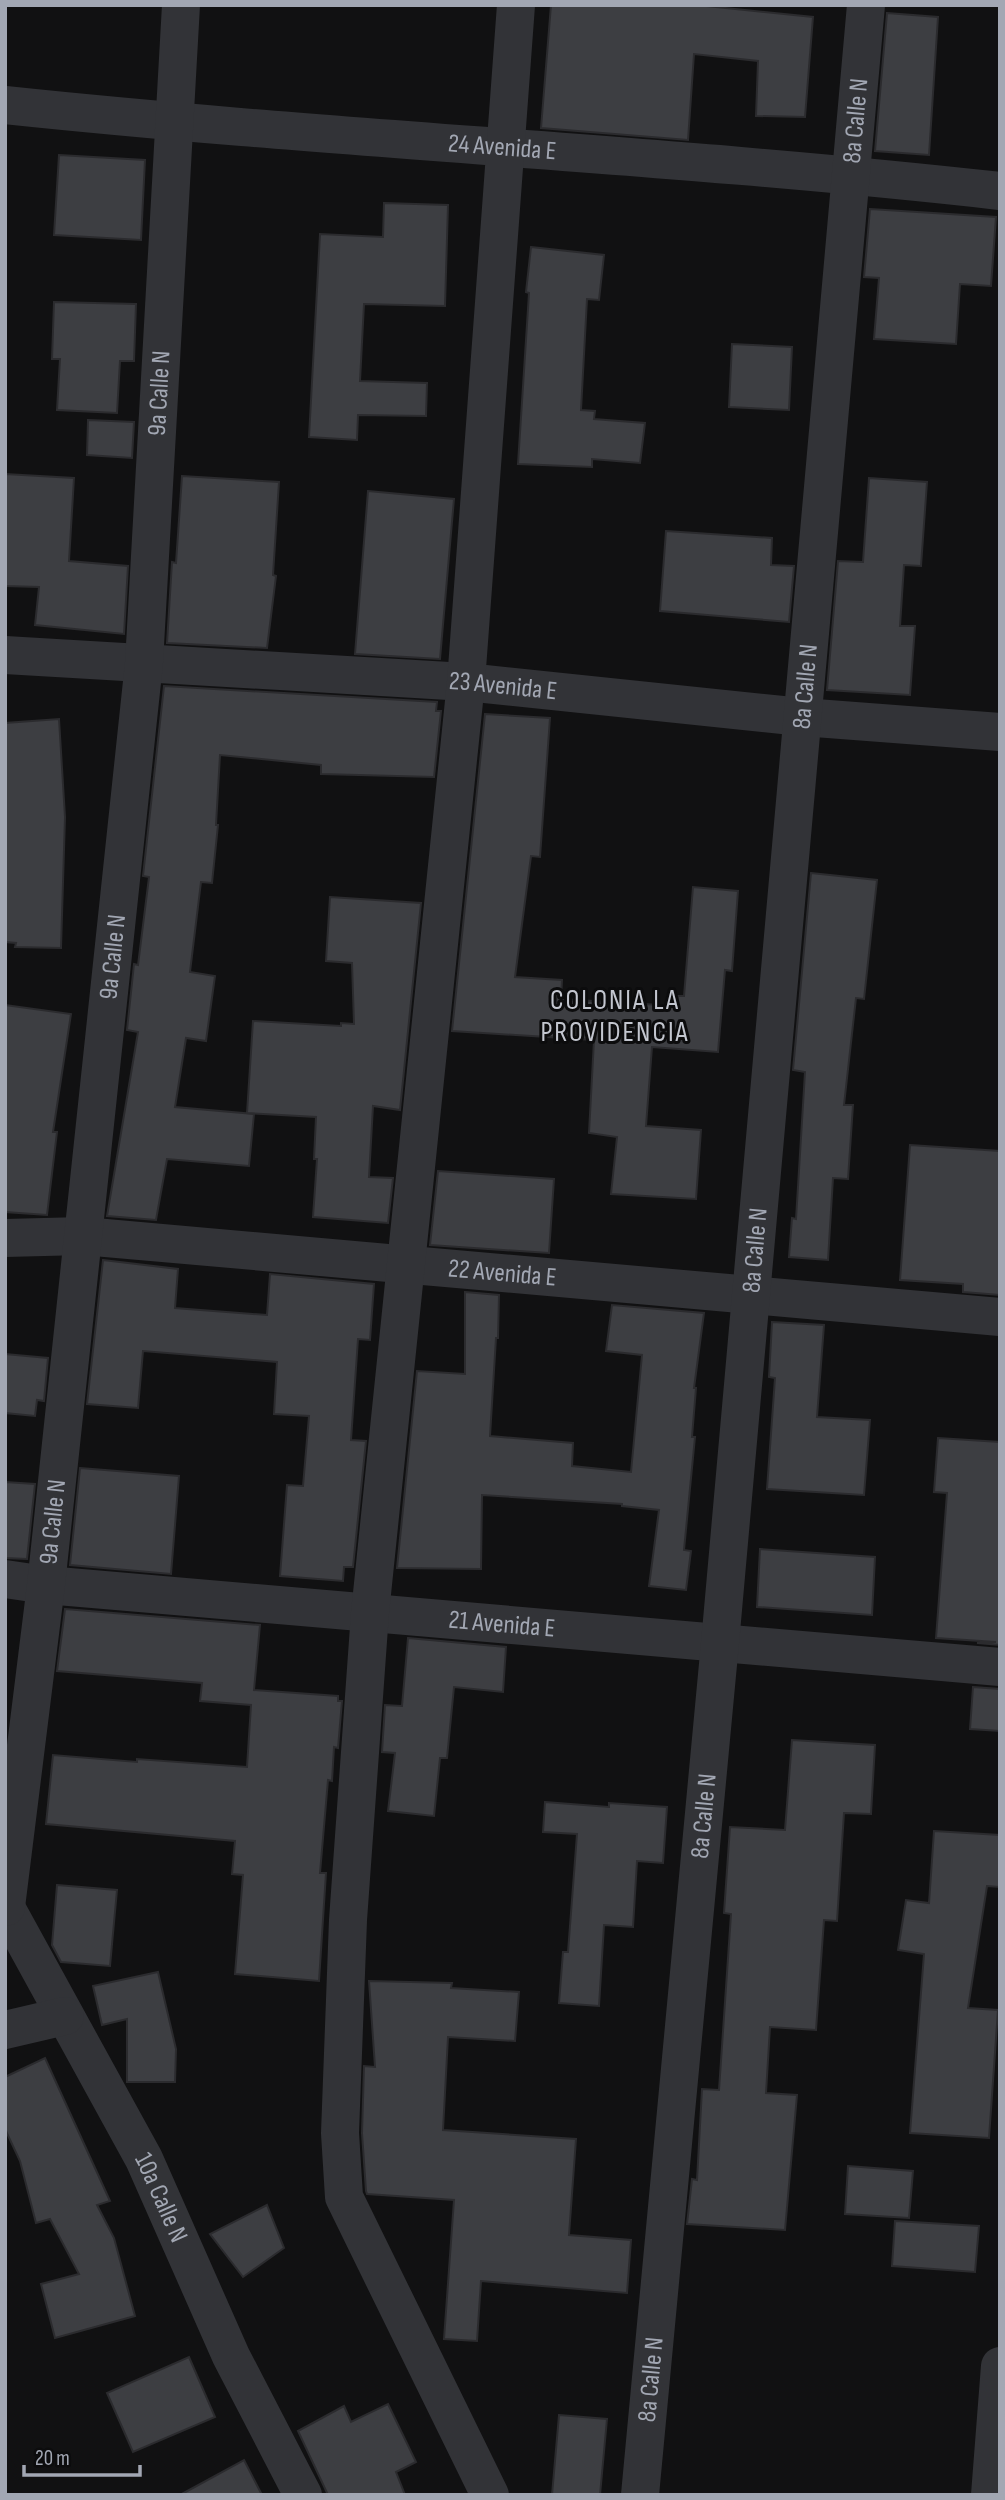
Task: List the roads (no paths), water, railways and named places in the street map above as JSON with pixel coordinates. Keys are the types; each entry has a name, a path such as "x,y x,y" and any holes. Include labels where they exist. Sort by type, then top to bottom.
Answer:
{"street":[{"name":"9a Calle N","path":"5,1907 46,1585 144,663 181,5"},
{"path":"490,2495 344,2197 340,2133 348,1920 370,1613 466,682 516,5"},
{"name":"8a Calle N","path":"640,2495 720,1643 866,5"},
{"name":"24 Avenida E","path":"5,105 174,123 851,174 1000,191"},
{"name":"23 Avenida E","path":"5,655 466,682 802,717 1000,732"},
{"name":"22 Avenida E","path":"5,1238 83,1236 1000,1317"},
{"name":"21 Avenida E","path":"5,1579 46,1585 1000,1667"},
{"name":"10a Calle N","path":"5,1907 144,2159 231,2356 303,2495"},
{"path":"5,2030 65,2015"},
{"path":"990,2495 1000,2366"}],"district":[{"name":"COLONIA LA PROVIDENCIA","path":"615,1016"}]}
